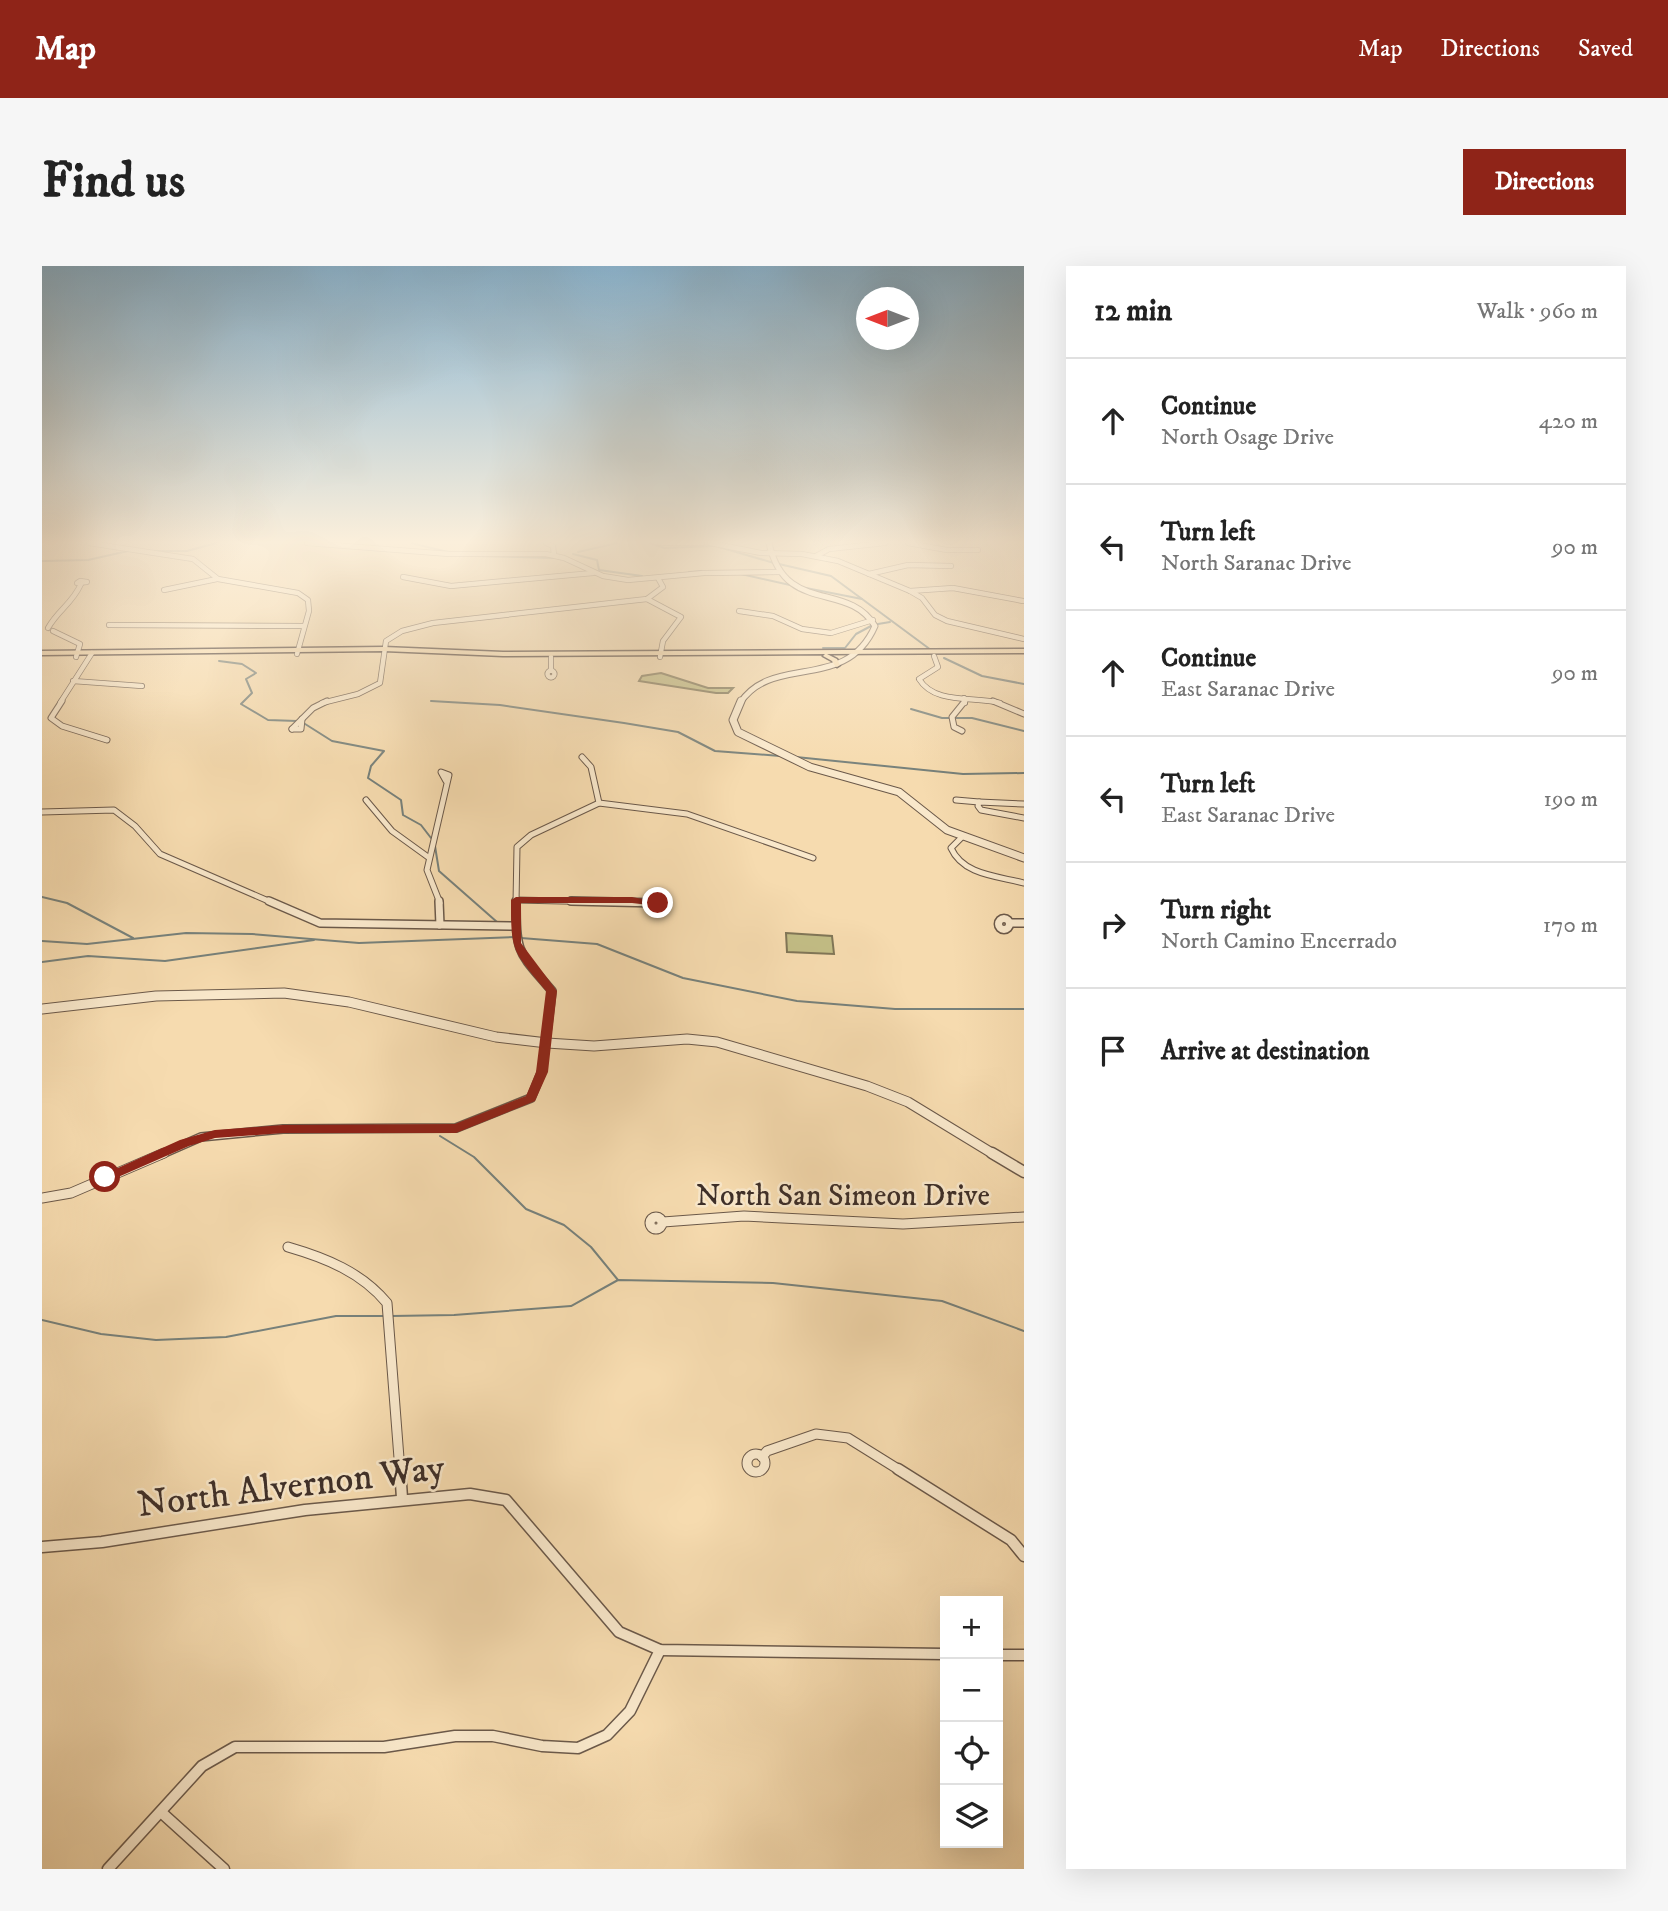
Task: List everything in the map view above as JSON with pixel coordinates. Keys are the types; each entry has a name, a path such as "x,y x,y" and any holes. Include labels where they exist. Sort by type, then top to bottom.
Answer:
{"main road":[{"path":"383,651 551,657 1024,653"},
{"path":"42,655 383,651 826,656 1024,653"},
{"path":"826,656 835,660 837,665"}],"street":[{"path":"55,618 51,629 80,644 77,654"},
{"path":"297,652 305,618"},
{"path":"302,719 324,701 372,689 380,683 383,651 391,635 433,623 479,618"},
{"path":"659,655 663,641 680,618"},
{"path":"777,618 802,629 831,633 873,620"},
{"path":"941,618 1024,639"},
{"path":"873,620 872,634 856,654 837,665 755,685 740,700 734,712 734,727 746,737 810,767 900,792 937,824 962,837 1024,858"},
{"path":"109,625 304,626"},
{"path":"90,654 51,718 62,726 107,740"},
{"path":"934,656 938,667 923,675 920,684 930,691 996,702 1024,714"},
{"path":"551,657 551,671"},
{"path":"73,681 142,686"},
{"path":"962,731 954,727 952,717 965,704 964,698"},
{"path":"582,757 591,767 599,803"},
{"path":"440,925 442,909 439,892 429,879 428,857 446,782"},
{"path":"366,800 391,831 428,857"},
{"path":"956,800 1024,804"},
{"path":"979,802 981,810 1024,818"},
{"path":"42,1198 71,1194 201,1137 283,1129 456,1128 531,1098 542,1072 552,991 520,953 515,926 517,846 547,826 599,803 687,814 813,858"},
{"path":"42,812 114,810 160,854 320,923 515,926"},
{"path":"962,837 951,848 957,862 972,870 1024,883"},
{"path":"516,900 659,902"},
{"path":"1011,923 1024,923"},
{"path":"42,1009 156,996 294,993 349,1002 496,1037 547,1043 594,1046 687,1039 738,1048 867,1086 908,1102 1024,1172"},
{"name":"North San Simeon Drive","path":"663,1222 708,1218 789,1218 887,1224 1024,1217"},
{"path":"288,1247 309,1253 374,1286 387,1303 402,1498"},
{"path":"762,1457 767,1451 816,1434 848,1438 1011,1540 1024,1556"},
{"name":"North Alvernon Way","path":"42,1547 102,1542 402,1498 470,1494 506,1500 620,1632 660,1650 940,1654"},
{"path":"108,1869 162,1813 202,1766 235,1747 384,1747 455,1736 492,1736 542,1746 578,1748 607,1735 630,1711 660,1650"},
{"path":"1003,1655 1024,1655"},
{"path":"162,1813 224,1869"}],"shaded area":[{"path":"661,673 708,688 733,688 728,693 716,693 639,681 642,676"},
{"path":"786,933 832,936 834,954 787,952"}],"waterway":[{"path":"887,618 931,650"},
{"path":"878,624 890,622"},
{"path":"823,648 845,648 856,634 871,626"},
{"path":"944,658 982,676 1024,684"},
{"path":"219,661 242,664 256,673 246,679 252,693 241,704 268,720 297,721"},
{"path":"431,701 500,705 624,723 678,732 715,751 780,756"},
{"path":"911,709 942,718 972,718 1024,731"},
{"path":"302,722 332,741 384,751 371,766 368,778 401,800 403,815 421,825 431,838"},
{"path":"796,757 963,774 1024,773"},
{"path":"435,846 439,871 497,922"},
{"path":"42,897 67,903 133,938"},
{"path":"42,941 87,944 186,933 252,934 359,943 516,937"},
{"path":"521,938 597,944 683,978 797,1001 895,1009 1024,1009"},
{"path":"42,962 88,956 165,961 314,940"},
{"path":"440,1136 474,1157 526,1209 564,1225 591,1247 618,1280"},
{"path":"392,1316 454,1315 571,1306 618,1280"},
{"path":"618,1280 773,1283 942,1301 1024,1331"},
{"path":"42,1320 101,1334 156,1340 226,1337 336,1316 383,1316"}],"route":[{"path":"105,1177 185,1143 215,1134 283,1129 456,1128 531,1098 542,1072 552,991 520,953 516,943 516,900 632,900 658,903"}]}
